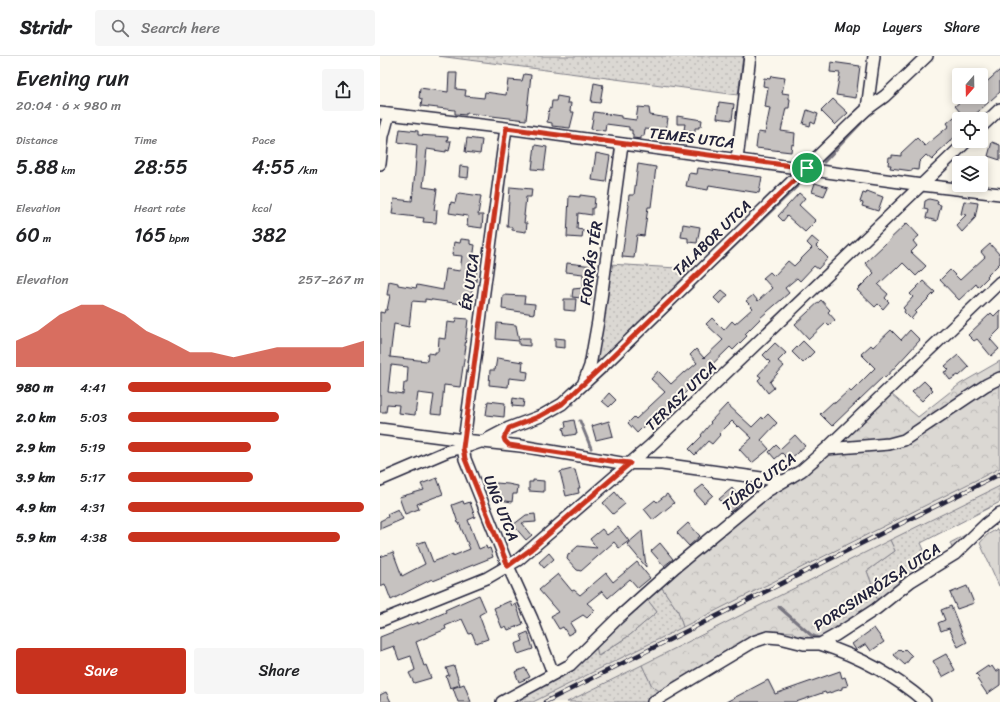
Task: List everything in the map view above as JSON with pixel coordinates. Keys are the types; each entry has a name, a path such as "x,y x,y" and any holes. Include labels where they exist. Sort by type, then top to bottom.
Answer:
{"street":[{"path":"737,159 750,56"},
{"path":"867,109 874,56"},
{"name":"TALABOR UTCA","path":"481,442 497,436 509,428 540,416 562,404 867,109 885,96 927,56"},
{"path":"988,120 1000,109"},
{"path":"380,164 385,113"},
{"name":"TEMES UTCA","path":"385,113 807,168 922,185 1000,194"},
{"name":"ÉR UTCA","path":"463,444 506,128"},
{"name":"FORRÁS TÉR","path":"583,384 590,366 598,321 622,144"},
{"name":"TERASZ UTCA","path":"380,621 487,578 508,566 530,550 650,446 960,148"},
{"name":"TÚRÓC UTCA","path":"502,702 570,665 618,618 676,567 757,499 801,470 826,449 1000,282"},
{"path":"826,449 889,444 904,440 986,385 1000,378"},
{"path":"509,428 504,438 509,445"},
{"path":"380,429 463,444 481,442 509,445 611,461 662,464 783,481"},
{"path":"380,480 448,452 463,444"},
{"name":"UNG UTCA","path":"463,444 465,459 553,673"},
{"path":"650,446 653,459 662,464"},
{"name":"PORCSINRÓZSA UTCA","path":"653,702 753,642 768,637 804,644 820,644 876,609 911,581 955,554 986,524 1000,513"},
{"path":"820,644 844,652 869,663 895,679 925,702"}],"shaded area":[{"path":"1000,468 1000,486 567,702 533,702"}],"green space":[{"path":"438,56 743,56 738,95"},
{"path":"609,264 694,269 678,283 684,292 590,373"},
{"path":"1000,361 1000,468 683,627 678,611 660,585 891,394 918,417 960,384"},
{"path":"1000,486 1000,502 921,543 930,563 953,550 950,543 965,535 967,538 950,555 910,579 879,604 867,571 895,551 890,540"},
{"path":"997,529 1000,535 1000,586 980,543 987,535"},
{"path":"890,540 895,551 867,571 879,604 836,639 798,648 793,632 771,631 755,636 661,692 652,686 642,665"},
{"path":"660,585 678,611 683,627 533,702 510,702 596,645 599,656 630,635 657,612 646,598"},
{"path":"646,598 657,612 630,635 598,656 596,645"},
{"path":"642,665 652,686 661,692 647,702 567,702"}],"building":[{"path":"831,62 860,66 856,98 836,95 840,73 830,72"},
{"path":"1000,70 1000,92 988,103 988,81"},
{"path":"449,73 457,73 456,89 466,90 465,96 484,98 485,92 506,95 508,80 522,81 524,74 531,75 526,120 466,113 466,115 455,114 455,110 421,106 422,99 419,98 420,88 448,92"},
{"path":"771,76 785,78 782,93 789,94 790,99 789,108 786,108 781,131 795,133 794,145 792,144 791,152 756,148 758,132 765,133 770,108 765,107 768,87 763,86 764,78 770,79"},
{"path":"594,83 603,85 600,103 591,102"},
{"path":"557,96 568,98 567,103 571,103 570,112 574,112 570,128 552,126 552,123 547,122 549,108 551,109 552,101 556,101"},
{"path":"833,99 848,113 835,125 821,111"},
{"path":"719,102 734,104 732,120 717,118"},
{"path":"957,104 987,104 978,112 960,112 955,106"},
{"path":"638,107 649,108 650,115 668,118 666,131 645,129 644,136 641,136 641,139 633,138 632,130 629,130 629,127 606,124 605,131 591,129 594,112 636,120"},
{"path":"807,110 818,114 815,124 811,122 810,126 803,124"},
{"path":"677,116 702,120 701,126 699,126 699,128 695,128 695,132 684,130 685,124 677,124"},
{"path":"952,119 952,139 937,153 938,154 932,160 926,155 919,162 918,170 912,169 912,171 890,168 891,165 888,165 889,157 892,157 892,155 901,156 901,153 917,138 925,146 949,126 947,123"},
{"path":"400,129 418,131 418,135 448,137 447,141 451,141 449,151 446,150 446,152 427,149 423,187 437,189 434,210 437,210 436,223 423,222 424,218 392,214 394,199 412,201 415,172 417,145 398,142"},
{"path":"467,138 482,140 480,154 465,152"},
{"path":"992,142 1000,145 1000,160 988,156"},
{"path":"535,145 547,147 544,170 532,169"},
{"path":"596,153 610,156 606,182 592,180"},
{"path":"638,164 656,167 651,207 648,207 644,236 637,235 634,258 622,257 629,195 634,195"},
{"path":"460,166 469,167 468,178 459,177"},
{"path":"698,168 762,177 759,193 709,185 708,190 686,186 689,173 697,174"},
{"path":"815,183 828,187 824,196 812,192"},
{"path":"510,187 532,189 531,197 526,197 524,223 527,223 526,232 512,230 512,227 507,227"},
{"path":"867,191 883,197 878,211 862,206 863,203 860,202 863,193 866,194"},
{"path":"799,193 805,198 799,205 816,221 805,232 787,216 783,221 778,216"},
{"path":"457,194 481,196 478,215 483,215 482,228 467,226 468,216 449,213 451,202 455,203"},
{"path":"580,195 595,197 592,215 578,213 577,229 583,230 582,238 567,237 569,196 580,197"},
{"path":"929,199 938,201 937,204 941,205 937,221 926,218 928,210 924,209 925,201"},
{"path":"964,201 978,203 975,218 962,232 956,225 966,215 961,214"},
{"path":"907,223 919,236 913,241 917,246 911,252 926,266 916,276 903,263 898,268 897,267 878,285 888,294 885,298 889,302 883,309 878,304 875,307 857,290 874,273 865,263"},
{"path":"683,224 700,227 697,243 688,242 688,238 681,237"},
{"path":"812,237 819,243 816,246 828,258 818,269 814,266 800,281 797,278 785,288 789,293 760,318 745,334 747,336 733,350 730,347 652,426 648,422 637,433 628,423 634,417 636,419 665,392 651,379 658,371 671,384 697,363 690,355 696,349 704,358 723,340 706,324 712,318 724,330 732,321 735,324 753,308 746,301 753,295 758,301 772,288 763,278 770,272 774,276 788,261 794,266 812,248 807,243"},
{"path":"461,239 470,240 470,244 475,245 472,267 477,267 476,282 473,282 470,305 425,299 425,302 412,301 409,327 394,324 390,357 427,361 428,353 435,354 435,352 438,352 439,338 445,339 447,322 455,323 456,318 468,319 460,387 444,385 441,415 431,414 434,395 418,393 415,415 398,413 399,405 387,404 386,412 380,412 380,312 384,313 385,310 387,310 390,295 387,295 389,281 398,283 398,285 416,288 417,285 443,290 446,269 460,271 462,256 452,255 454,242 460,243","holes":["391,365 408,367 407,383 404,383 403,394 388,392"]},
{"path":"990,244 1000,255 1000,263 978,287 976,284 959,300 940,280 950,270 960,280 985,257 981,252"},
{"path":"567,263 594,266 591,299 572,297 573,289 583,288 583,274 566,272"},
{"path":"923,281 935,292 915,312 916,313 911,319 904,312 905,310 903,308 913,297 910,294"},
{"path":"722,290 728,295 720,304 714,298"},
{"path":"503,295 525,296 524,303 535,304 534,314 502,309"},
{"path":"564,299 576,299 575,311 564,310"},
{"path":"821,300 830,310 828,312 835,320 829,326 826,323 809,339 795,324"},
{"path":"1000,310 1000,329 990,339 999,349 991,356 977,339 974,341 968,335 991,313 994,316"},
{"path":"497,323 516,325 519,340 520,338 530,338 530,346 519,345 519,341 496,339"},
{"path":"891,330 901,340 910,330 920,340 885,378 884,376 832,426 820,414 849,390 851,392 875,368 861,354 871,345 873,347"},
{"path":"555,338 565,339 565,348 555,347"},
{"path":"803,341 814,352 803,363 792,352"},
{"path":"775,343 786,353 778,361 784,366 770,382 774,388 768,393 758,380 761,377 758,375 770,362 763,355"},
{"path":"958,355 969,367 959,376 958,375 950,380 944,372 949,370 945,366"},
{"path":"497,358 523,362 522,371 528,372 527,380 509,378 508,387 489,385 490,370 495,370"},
{"path":"924,381 933,390 922,401 912,392"},
{"path":"609,393 616,400 609,407 602,401"},
{"path":"513,398 524,400 523,407 512,406"},
{"path":"488,401 505,403 504,417 486,415"},
{"path":"727,404 752,427 762,417 763,419 768,414 777,423 761,440 769,449 752,463 739,449 752,438 732,421 719,434 720,435 712,444 708,441 695,455 689,449 702,436 701,435 711,423 710,422"},
{"path":"574,420 577,434 565,436 563,428 566,427 565,422"},
{"path":"609,421 613,436 596,440 592,426"},
{"path":"795,435 805,446 789,460 782,453 775,459 769,452 776,445 780,449"},
{"path":"572,469 575,470 580,488 578,488 579,493 566,496 560,472"},
{"path":"437,478 443,494 417,504 419,509 405,514 399,497 424,490 421,484"},
{"path":"533,480 544,481 544,492 529,491 529,482 533,482"},
{"path":"496,483 518,486 517,494 513,494 512,502 494,499"},
{"path":"703,485 713,495 704,503 694,492"},
{"path":"732,488 742,501 730,512 719,499"},
{"path":"615,492 625,504 613,514 603,503"},
{"path":"667,494 674,503 653,520 644,509 655,500 657,502"},
{"path":"463,501 464,504 470,502 475,517 468,520 479,549 486,546 487,549 490,548 493,557 433,581 432,579 391,600 385,584 380,586 380,557 393,552 402,576 425,564 417,544 425,541 433,562 470,549 458,523 452,505"},
{"path":"398,509 403,519 380,529 380,521 388,517 387,514"},
{"path":"535,514 536,522 522,523 532,535 526,540 513,525 526,515"},
{"path":"688,523 700,536 689,546 677,533"},
{"path":"618,527 629,541 619,548 614,542 581,571 577,570 567,559 568,555 578,546 597,548 590,539 602,529 607,535"},
{"path":"642,531 646,567 627,544"},
{"path":"660,543 673,559 664,566 651,551"},
{"path":"549,553 554,559 544,568 539,562"},
{"path":"637,562 650,578 638,588 630,579 608,598 602,591 587,603 595,610 587,618 583,615 570,623 575,631 568,635 563,627 559,629 551,616 558,612 539,590 558,574 572,591 574,590 580,595 606,573 613,582"},
{"path":"967,586 974,603 957,609 950,593"},
{"path":"479,595 486,611 479,615 488,639 476,643 472,633 469,634 462,619 445,626 446,629 416,642 424,666 426,665 431,678 414,683 409,673 415,670 411,656 399,660 394,646 380,651 380,637 418,622 418,624"},
{"path":"510,601 512,606 516,604 523,624 508,630 506,626 502,628 494,608"},
{"path":"951,606 963,636 967,642 958,647 949,628 941,631 938,623 945,620 941,610"},
{"path":"874,628 884,642 871,651 866,644 856,650 852,644"},
{"path":"528,632 533,649 518,654 515,644 523,641 521,635"},
{"path":"899,649 902,652 905,649 912,656 905,665 894,655"},
{"path":"946,654 955,670 942,677 933,661"},
{"path":"454,666 460,685 450,688 446,676 449,675 446,668"},
{"path":"988,666 989,668 992,666 996,672 1000,669 1000,685 987,694 977,679 979,677 976,674"},
{"path":"525,668 530,677 519,682 515,672"},
{"path":"840,671 842,678 845,677 848,686 826,694 825,692 796,702 726,702 768,680 775,694"},
{"path":"464,684 471,702 458,702 453,688"},
{"path":"386,692 391,702 380,702 380,695"}],"waterway":[{"path":"824,162 861,123 863,118"},
{"path":"573,404 572,402 809,175"},
{"path":"580,421 591,448"},
{"path":"779,607 811,635 821,639"}],"railway":[{"path":"545,702 1000,474"}],"route":[{"path":"506,128 807,168 562,404 540,416 509,428 504,438 509,445 621,463 630,463 530,550 508,566 465,459 463,448 506,128"}]}
